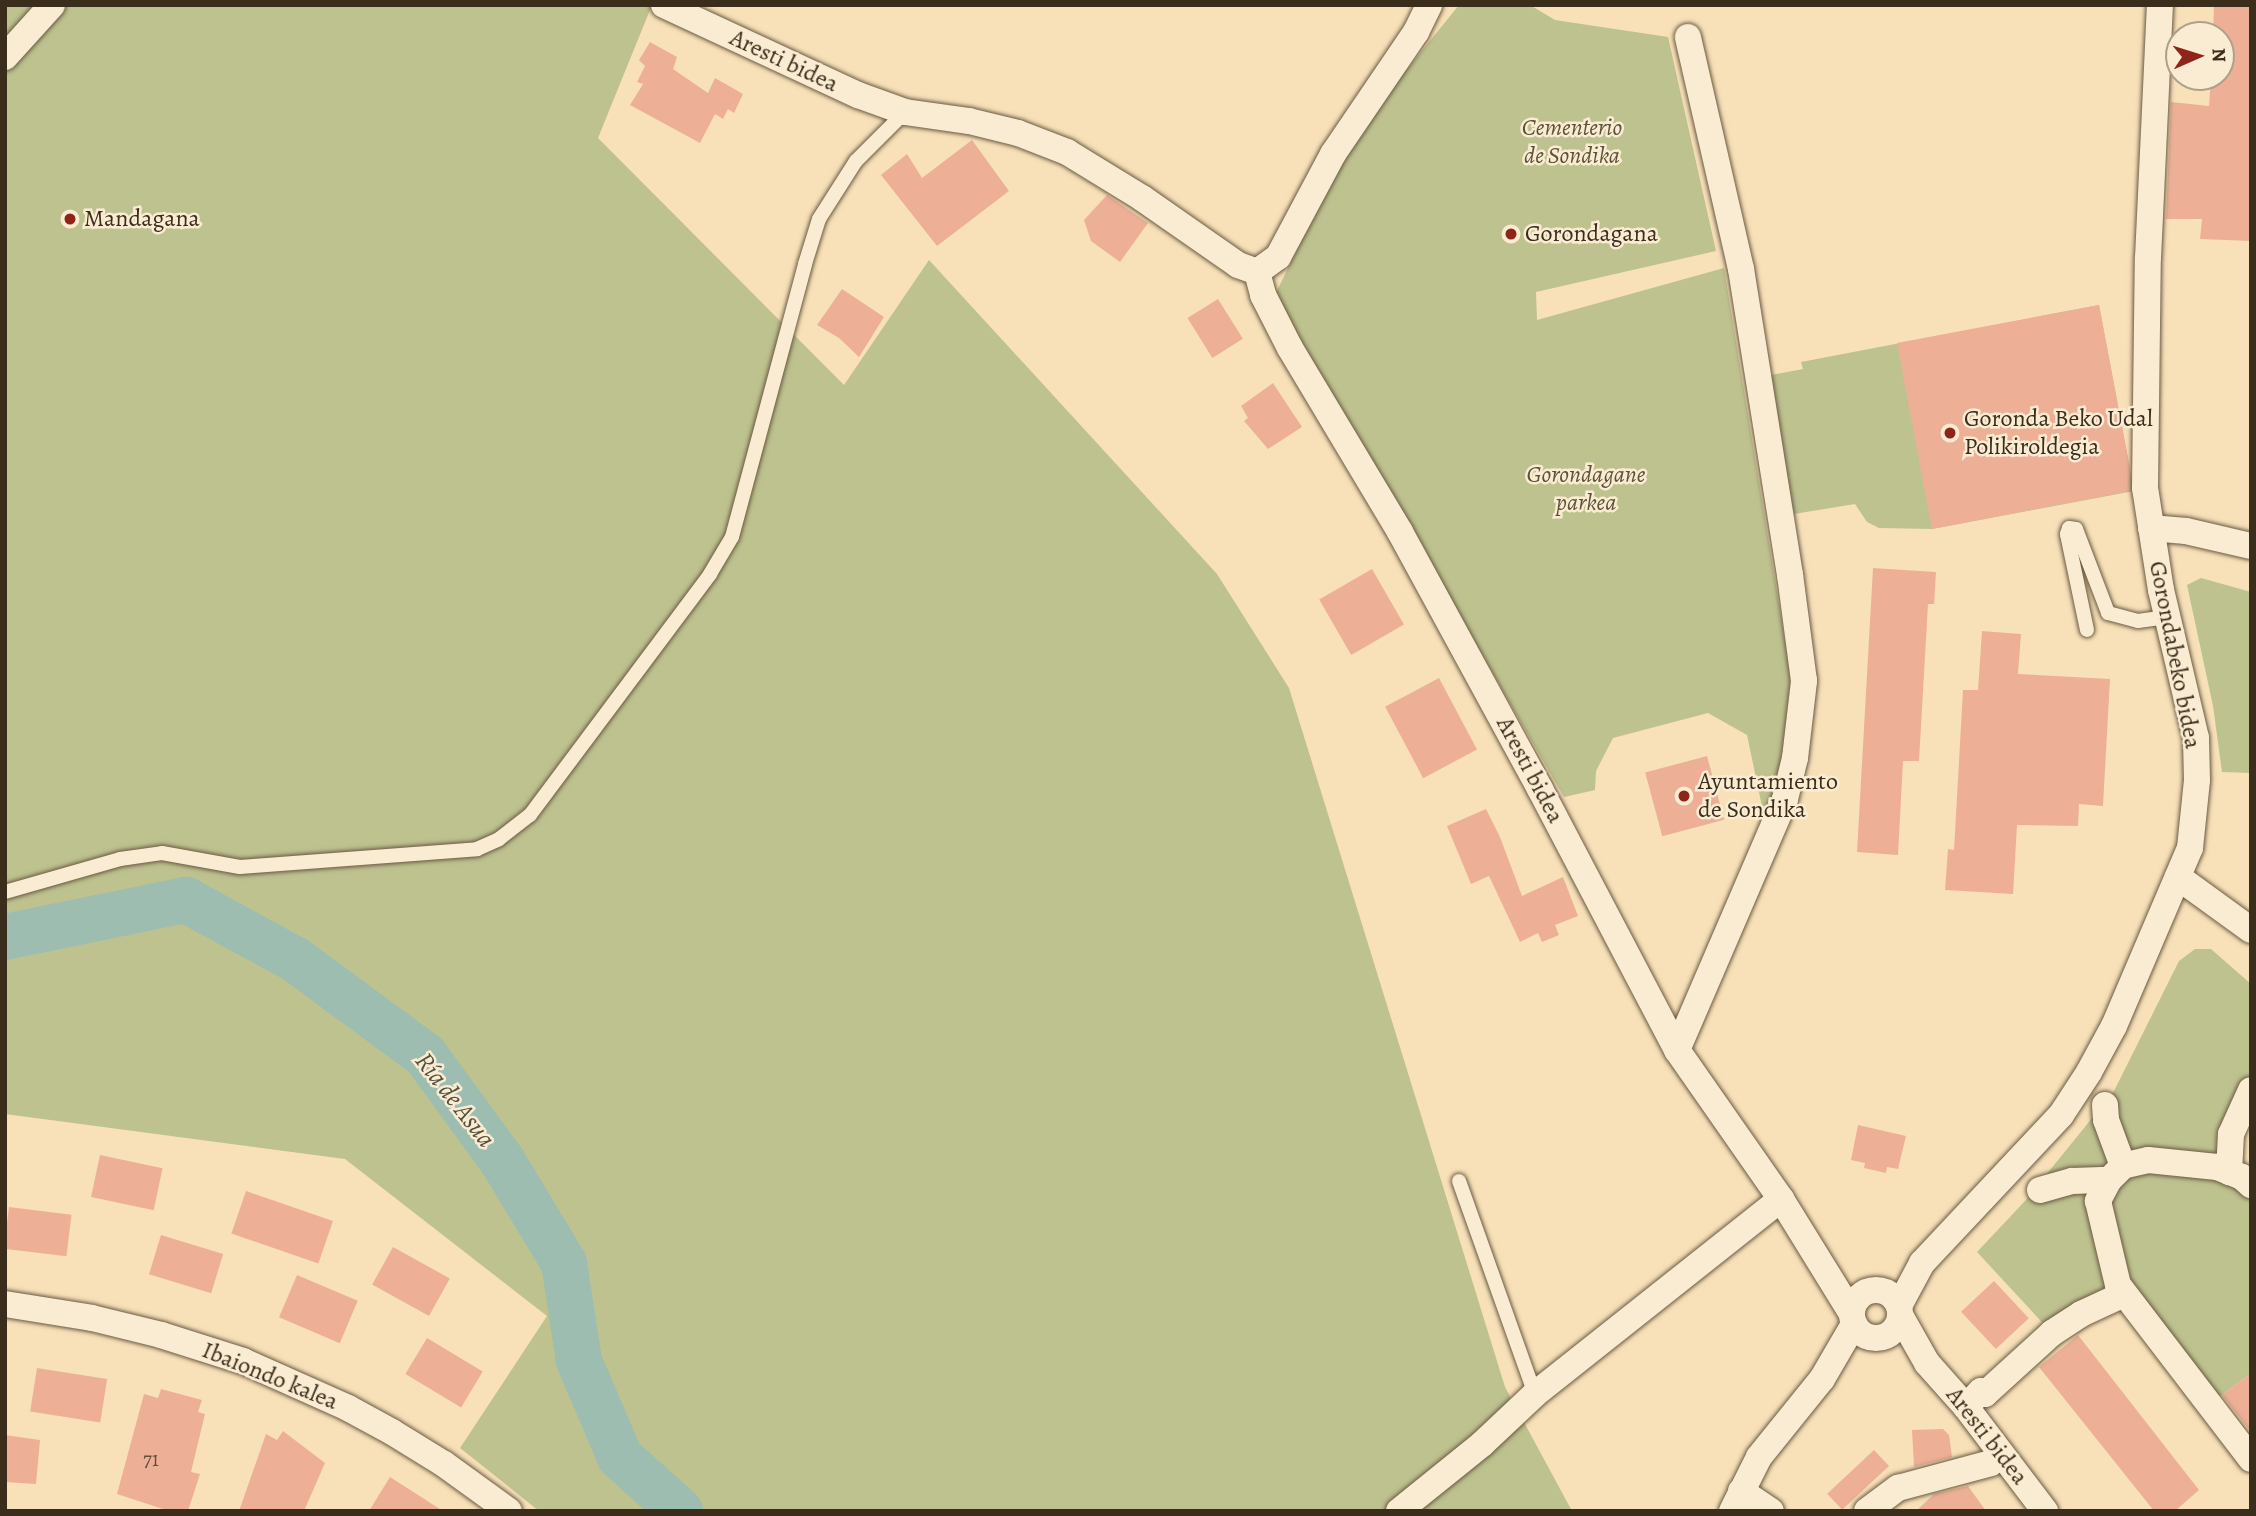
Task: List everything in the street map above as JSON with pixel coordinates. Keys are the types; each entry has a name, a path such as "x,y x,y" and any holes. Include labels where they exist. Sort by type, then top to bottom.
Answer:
{"street":[{"path":"5,57 52,5"},
{"name":"Aresti bidea","path":"664,5 858,95 905,112 969,121 1018,133 1067,152 1142,198 1238,265 1258,272 1263,295 1290,348 1413,556 1541,789 1677,1050 1781,1199 1865,1329 1927,1363"},
{"path":"1258,272 1278,257 1333,154 1416,32 1429,5"},
{"name":"Gorondabeko bidea","path":"1871,1291 1922,1263 2061,1115 2114,1026 2190,848 2194,827 2196,738 2167,617 2145,488 2148,258 2160,5"},
{"path":"1677,1050 1785,799 1795,758 1804,681 1790,575 1741,269 1688,37"},
{"path":"2151,528 2186,531 2251,546"},
{"path":"2178,877 2251,930"},
{"path":"2240,1178 2231,1134 2251,1090"},
{"path":"2105,1105 2116,1173 2098,1201 2118,1285 2251,1459"},
{"path":"2040,1190 2116,1173 2148,1160 2217,1167 2240,1178"},
{"path":"1399,1511 1482,1444 1535,1394 1781,1199"},
{"name":"Aresti bidea","path":"1819,1257 1871,1291"},
{"name":"Gorondabeko bidea","path":"1900,1311 1922,1263"},
{"path":"1871,1291 1889,1294 1900,1311 1895,1330 1865,1329 1856,1301 1871,1291"},
{"path":"1966,1407 1981,1391 1985,1394 2052,1333 2081,1314 2124,1294"},
{"name":"Ibaiondo kalea","path":"5,1304 92,1318 243,1361 348,1408 392,1432 444,1464 509,1511"},
{"name":"Aresti bidea","path":"1900,1311 1927,1363 1966,1407 2045,1511"},
{"path":"1771,1511 1737,1501 1759,1457 1865,1329"},
{"path":"1867,1511 1898,1488 1991,1463"}],"lane":[{"path":"5,892 120,859 162,853 240,867 477,849 499,839 530,815 710,574 732,537 819,219 856,161 905,112"},
{"path":"2087,630 2067,534 2069,528 2076,529 2108,614 2138,621 2167,617"},
{"path":"1459,1181 1535,1394"}],"green space":[{"path":"5,5 652,5 598,138 844,385 929,260 1217,574 1289,688 1505,1387 1572,1511 539,1511 460,1448 547,1316 345,1159 5,1114"},
{"name":"Gorondagane parkea","path":"1459,5 1530,5 1555,20 1668,37 1716,251 1536,292 1537,320 1724,268 1792,684 1782,776 1764,816 1747,735 1708,713 1613,738 1596,771 1595,790 1564,797 1275,295 1349,141"},
{"name":"Goronda Beko Udal Polikiroldegia","path":"2099,305 2134,491 1932,529 1879,528 1867,522 1855,504 1794,514 1766,376 1803,369 1801,362"},
{"path":"2201,578 2251,592 2251,773 2222,772 2213,706 2187,585"},
{"path":"2195,949 2211,949 2251,984 2251,1090 2231,1134 2251,1185 2251,1373 2222,1395 2204,1400 2118,1285 2052,1333 1977,1252 2025,1201 2114,1091 2179,961"}],"building":[{"path":"2214,5 2251,5 2251,241 2200,239 2202,219 2166,219 2171,102 2209,106 2210,91 2235,91 2235,21 2213,21"},
{"path":"650,42 677,57 673,69 708,93 715,78 743,94 734,113 728,109 723,119 715,114 700,143 630,105 643,84 637,82 645,66 639,60"},
{"path":"972,140 1009,191 937,246 881,175 907,154 922,178"},
{"path":"1107,195 1148,223 1120,262 1091,241 1084,220"},
{"path":"842,289 884,317 859,357 839,338 817,325"},
{"path":"1218,299 1243,339 1212,358 1187,318"},
{"name":"Goronda Beko Udal Polikiroldegia","path":"2099,305 2130,468 2130,491 1932,529 1897,343"},
{"path":"1273,383 1302,427 1268,449 1244,421 1248,418 1241,406"},
{"path":"1873,568 1936,572 1934,604 1928,604 1919,761 1903,761 1898,855 1857,852"},
{"path":"1372,569 1404,624 1351,655 1319,600"},
{"path":"1982,631 2021,634 2018,674 2110,679 2103,806 2079,804 2078,826 2017,825 2013,894 1945,890 1948,849 1954,850 1963,690 1978,690"},
{"path":"1439,678 1477,750 1423,778 1385,707"},
{"name":"Ayuntamiento de Sondika","path":"1707,756 1724,820 1662,836 1645,773"},
{"path":"1486,809 1500,837 1522,896 1563,877 1578,916 1555,925 1559,935 1542,942 1538,933 1520,942 1489,876 1471,884 1447,826"},
{"path":"1858,1125 1906,1136 1898,1169 1887,1167 1886,1173 1864,1168 1865,1163 1851,1160"},
{"path":"100,1155 163,1168 154,1210 91,1197"},
{"path":"246,1191 333,1221 318,1264 231,1234"},
{"path":"9,1207 72,1215 66,1256 5,1249"},
{"path":"161,1235 223,1254 211,1293 149,1274"},
{"path":"393,1247 450,1279 429,1316 372,1285"},
{"path":"297,1275 358,1301 340,1343 279,1317"},
{"path":"1994,1281 2029,1318 1996,1349 1961,1312"},
{"path":"2078,1335 2199,1490 2175,1511 2154,1511 2039,1367"},
{"path":"427,1338 483,1371 461,1407 405,1374"},
{"path":"37,1368 107,1379 100,1423 30,1411"},
{"path":"2251,1373 2251,1432 2222,1395"},
{"path":"161,1389 202,1400 198,1412 205,1414 191,1472 200,1474 188,1511 169,1511 117,1494 144,1394 158,1398"},
{"path":"1943,1429 1949,1435 1952,1457 1914,1467 1912,1430"},
{"path":"283,1431 325,1463 304,1511 239,1511 266,1434 277,1440"},
{"path":"5,1435 40,1440 36,1484 5,1482"},
{"path":"1874,1450 1889,1466 1842,1510 1827,1494"},
{"path":"390,1477 443,1511 369,1511"},
{"path":"1968,1486 1986,1511 1916,1511 1934,1494"}],"waterway":[{"name":"Ría de Asua","path":"5,937 186,900 296,960 425,1055 503,1162 564,1263 579,1361 620,1457 680,1511"}],"place":[{"name":"Mandagana","path":"70,219"},
{"name":"Gorondagana","path":"1511,234"},
{"name":"Goronda Beko Udal Polikiroldegia","path":"1950,433"},
{"name":"Ayuntamiento de Sondika","path":"1684,796"}],"park label":[{"name":"Cementerio de Sondika","path":"1572,142"}]}
